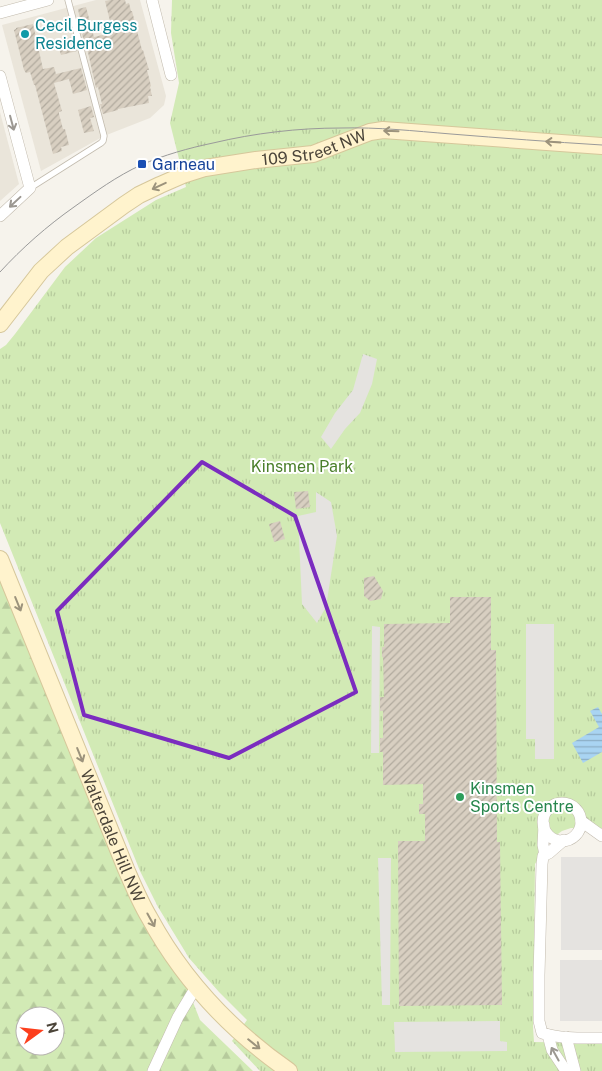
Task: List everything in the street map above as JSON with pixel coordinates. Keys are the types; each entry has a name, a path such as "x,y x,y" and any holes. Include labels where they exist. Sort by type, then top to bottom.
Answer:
{"main road":[{"name":"109 Street NW","path":"0,324 41,270 67,247 124,205 153,188 182,175 205,168 313,154 370,132 388,130 602,146"},
{"name":"109 Street NW","path":"0,336 39,284 52,260"},
{"name":"Walterdale Hill NW","path":"0,559 148,917 196,987 233,1027 261,1051 289,1071"}],"street":[{"path":"0,13 48,0"},
{"path":"152,0 171,75"},
{"path":"0,76 30,188 0,216"},
{"path":"544,824 545,830 549,835 554,839 564,840 572,838 577,833 581,821 580,815 572,806 561,804 550,808 544,818 543,845 545,855"},
{"path":"581,821 602,836"},
{"path":"564,840 544,856 542,864 539,1021 542,1032 548,1035 602,1038"},
{"path":"153,1071 178,1017 196,987"},
{"path":"548,1035 552,1050 566,1071"},
{"path":"566,1037 575,1071"}],"lane":[{"path":"30,188 103,141 104,136 68,0"}],"highlighted area":[{"path":"202,462 295,516 356,692 229,758 84,715 57,611"}],"shaded area":[{"path":"96,0 140,0 166,96 164,105 150,118 104,136 41,171 2,25"},
{"path":"0,112 19,184 0,201"},
{"path":"363,354 377,359 372,384 360,413 345,429 331,449 321,437 335,413 353,390"},
{"path":"316,492 331,502 337,536 326,607 317,623 302,604 298,516 316,512"},
{"path":"526,624 554,624 554,759 535,759 535,739 526,739"},
{"path":"372,626 380,627 379,753 371,753"},
{"path":"561,857 602,857 602,950 561,950"},
{"path":"378,858 391,858 390,1005 382,1005"},
{"path":"560,960 602,960 602,1021 560,1021"},
{"path":"500,1021 500,1041 507,1042 507,1051 395,1052 394,1022"}],"green space":[{"name":"Kinsmen Park","path":"172,0 602,0 602,828 571,828 562,831 551,839 535,864 533,1027 534,1042 602,1043 602,1071 260,1071 232,1041 247,1020 189,958 158,907 140,871 0,523 0,349 15,334 65,267 96,238 156,200 186,187 170,123 179,83 171,33"},
{"path":"0,573 187,987 200,1020 253,1071 0,1071"}],"water":[{"path":"598,707 602,714 602,752 583,763 572,743 599,727 590,711"}],"building":[{"path":"125,0 126,4 129,3 149,70 147,70 152,96 148,96 149,103 103,114 98,87 96,88 82,34 78,9 86,7 94,37 111,33 105,1"},
{"path":"33,24 43,69 54,67 56,74 81,68 87,90 73,94 69,79 54,83 62,111 59,114 69,145 61,147 62,151 53,154 35,85 30,72 26,73 24,70 14,30"},
{"path":"73,37 77,51 61,55 57,41"},
{"path":"91,106 94,117 90,118 94,131 84,133 78,110"},
{"path":"308,491 310,507 296,509 294,492"},
{"path":"280,521 285,539 274,542 269,524"},
{"path":"374,576 383,591 381,599 370,601 364,596 364,578"},
{"name":"Kinsmen Sports Centre","path":"450,597 491,597 491,650 496,650 497,842 500,842 502,1005 399,1006 398,841 425,841 425,814 419,814 419,804 423,804 423,784 383,785 383,752 380,752 380,738 383,738 383,711 380,711 380,697 384,697 382,647 384,647 384,624 450,623"}],"tram line":[{"path":"0,272 54,222 123,174 168,155 229,139 293,130 355,128 602,145"}],"place":[{"name":"Cecil Burgess Residence","path":"25,34"},
{"name":"Garneau","path":"142,164"},
{"name":"Kinsmen Sports Centre","path":"460,797"}]}
